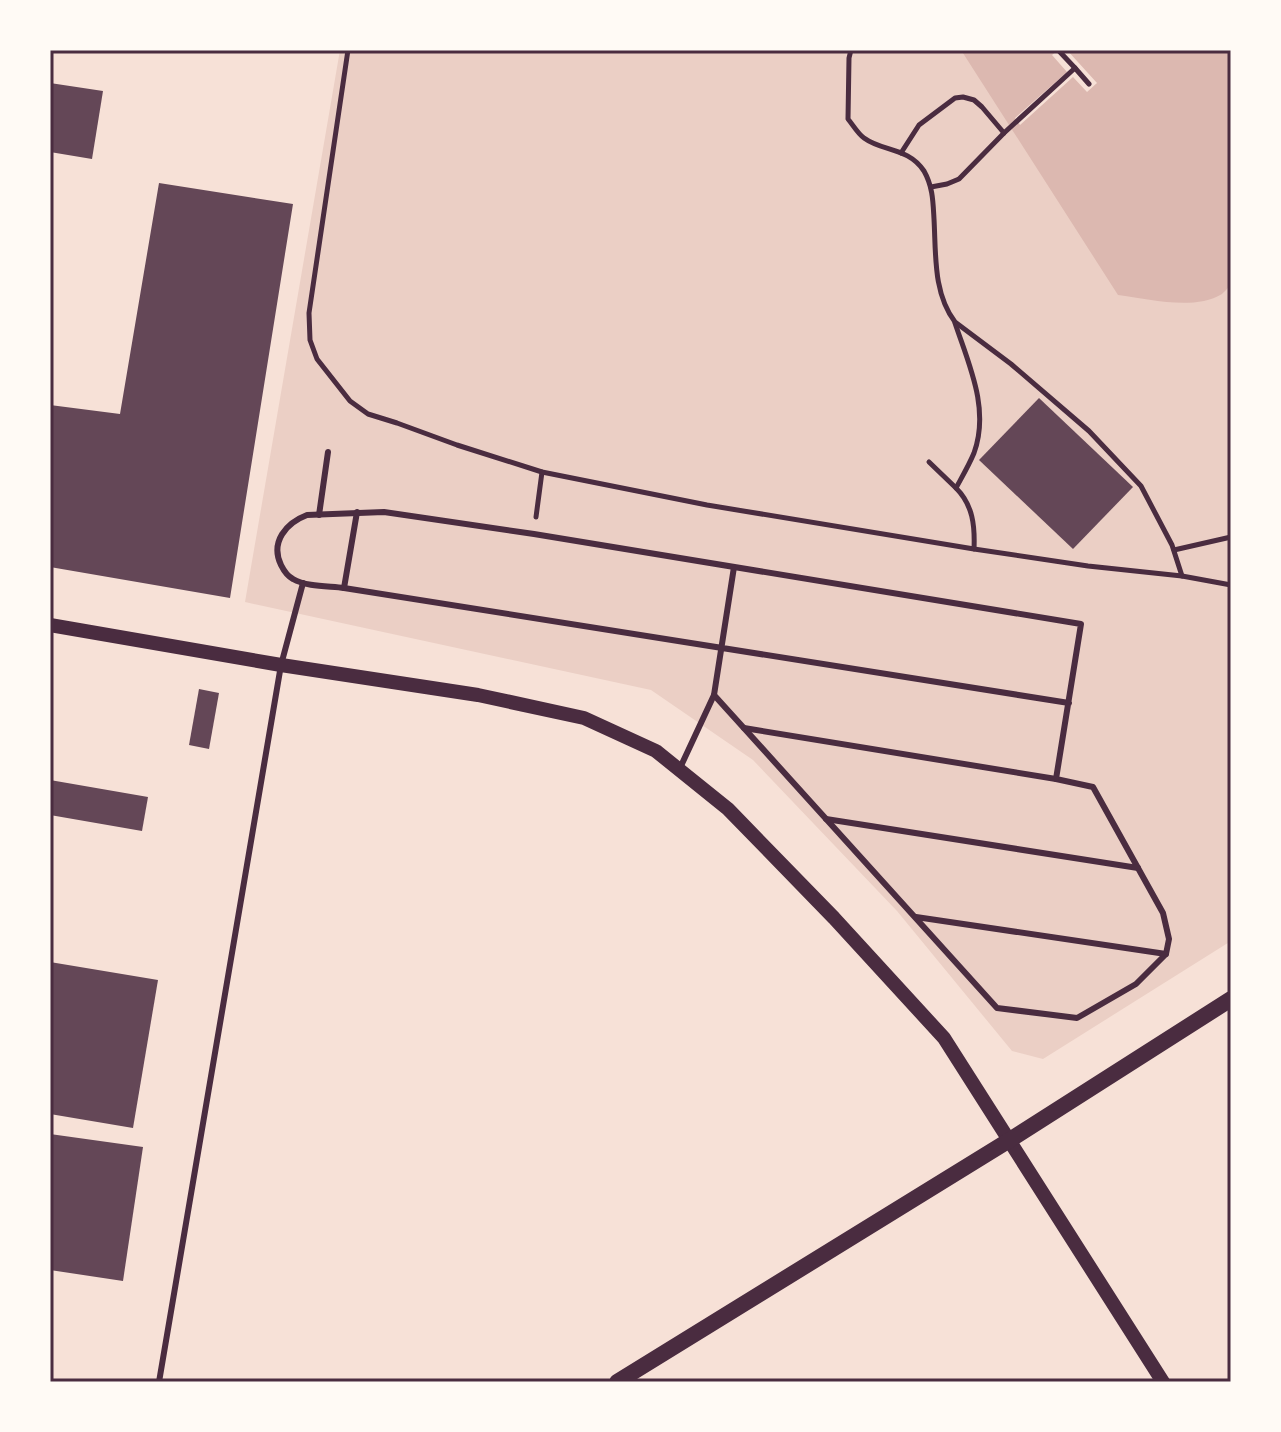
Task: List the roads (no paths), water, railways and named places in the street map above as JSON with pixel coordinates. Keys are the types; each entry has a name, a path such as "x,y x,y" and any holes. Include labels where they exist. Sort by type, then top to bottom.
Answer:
{"main road":[{"path":"617,1382 1008,1141 1231,999"}],"street":[{"path":"50,625 478,695 584,718 656,751 728,809 944,1038 1163,1382"}],"lane":[{"path":"319,515 328,452"},
{"path":"344,588 357,512"},
{"path":"1056,779 1069,703 1081,624 384,512 307,515 286,526 277,548 283,570 303,583 1069,703"},
{"path":"679,769 714,695 734,567"},
{"path":"159,1382 281,665 303,583"},
{"path":"714,695 997,1008 1077,1018 1136,984 1166,954 1169,939 1163,913 1093,787 744,728"},
{"path":"826,819 1138,868"},
{"path":"914,916 1166,954"}]}
